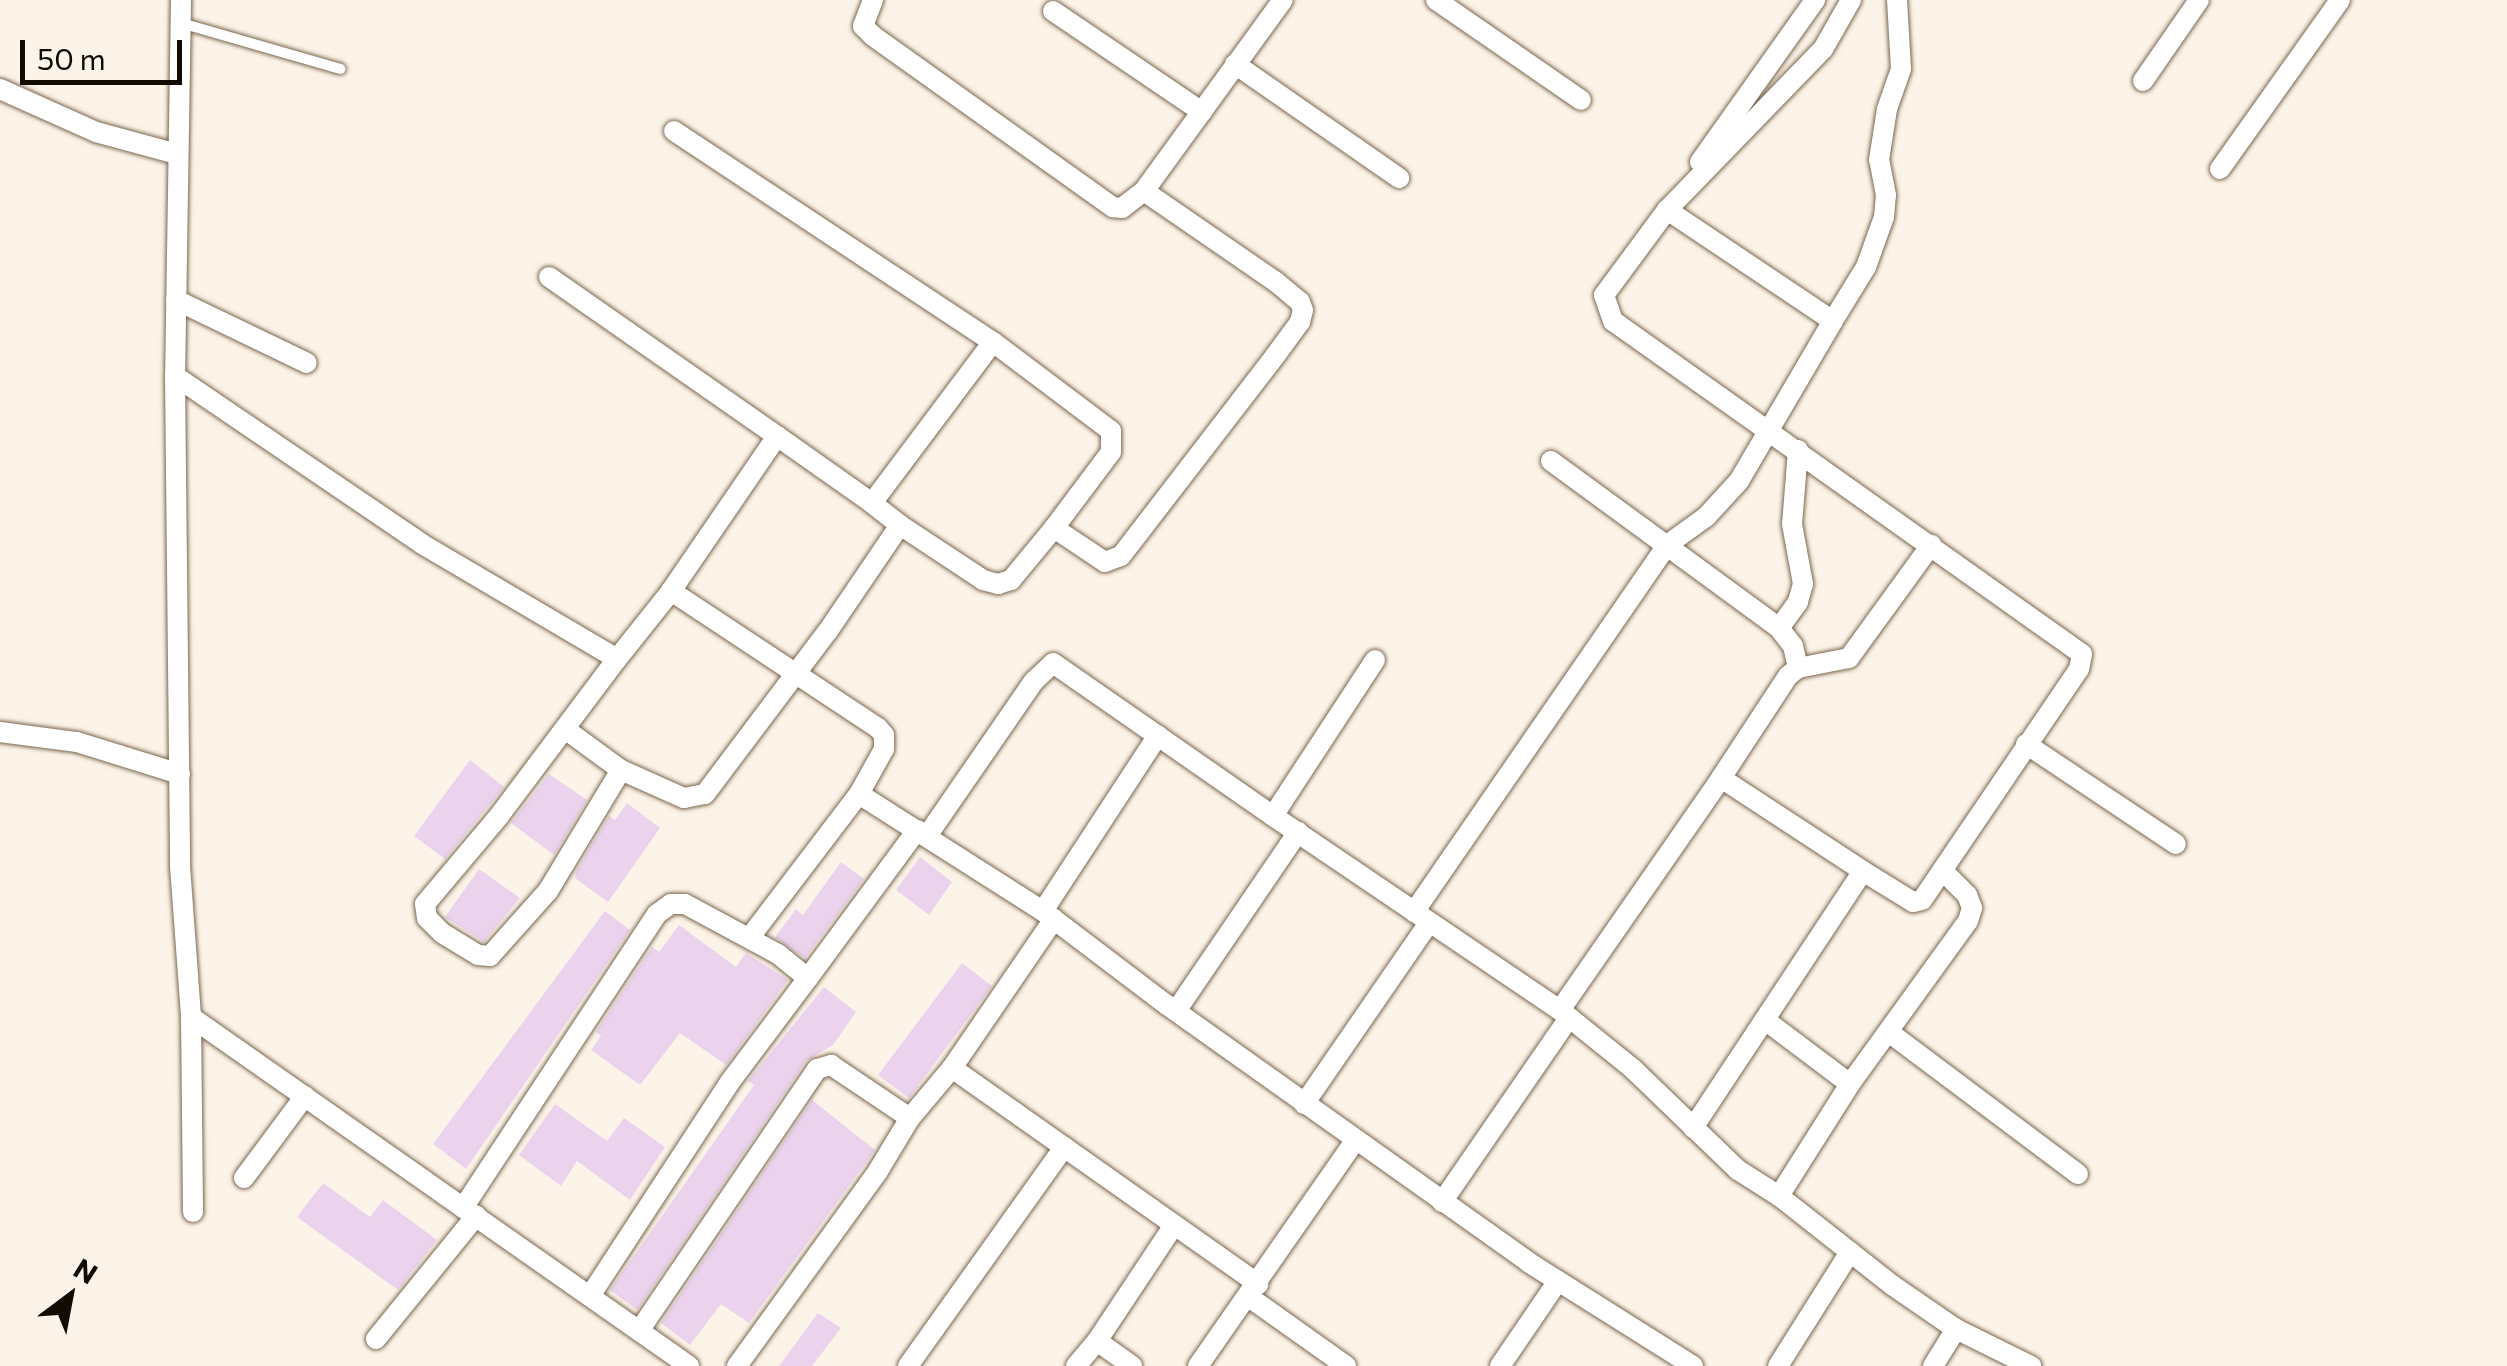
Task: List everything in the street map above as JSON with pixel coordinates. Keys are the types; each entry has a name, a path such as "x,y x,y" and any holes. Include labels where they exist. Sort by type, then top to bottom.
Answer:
{"street":[{"path":"181,0 176,300 180,866 191,1017 193,1212"},
{"path":"873,0 863,26 873,36 1113,207 1133,203 1144,191 1283,0"},
{"path":"1436,0 1581,100"},
{"path":"1696,178 1701,156 1815,0"},
{"path":"1720,778 1913,902 1922,900 2079,669 2082,654 1613,321 1606,306 1604,296 1614,276 1696,178 1802,74 1823,49 1851,0"},
{"path":"1304,1104 1421,918 1667,545 1724,500 1866,267 1884,216 1886,195 1878,160 1901,69 1897,0"},
{"path":"2143,81 2199,0"},
{"path":"2220,169 2340,0"},
{"path":"1052,11 1202,112"},
{"path":"1235,64 1399,178"},
{"path":"0,89 96,132 177,154"},
{"path":"549,276 983,580 998,584 1011,580 1111,452 1111,431 993,342 674,131"},
{"path":"1054,528 1105,562 1121,556 1300,322 1300,302 1206,231 1144,191"},
{"path":"1667,210 1834,319"},
{"path":"176,300 307,363"},
{"path":"872,504 993,342"},
{"path":"176,376 422,544 617,659"},
{"path":"621,770 548,891 490,956 478,955 427,918 425,904 670,590 776,436"},
{"path":"1779,628 1798,602 1803,584 1792,524 1798,450"},
{"path":"1551,461 1779,628 1793,646 1798,668"},
{"path":"565,729 621,770 684,798 705,794 796,676 900,525"},
{"path":"1442,1202 1720,778 1798,668 1849,658 1932,545"},
{"path":"670,590 884,735 884,749 859,794 750,936"},
{"path":"1273,816 1375,660"},
{"path":"590,1296 730,1082 1034,681 1052,663 1564,1014 1634,1068 1738,1170 1779,1196 1956,1330 2031,1366"},
{"path":"0,732 77,742 180,774"},
{"path":"737,1366 878,1171 910,1118 952,1068 1158,735"},
{"path":"2026,744 2176,844"},
{"path":"859,794 1049,915 1176,1012 1442,1202 1693,1366"},
{"path":"1176,1012 1298,832"},
{"path":"1779,1196 1850,1084 1968,921 1972,908 1968,894 1942,870"},
{"path":"1693,1128 1863,871"},
{"path":"376,1338 470,1212 657,914 671,904 685,904 750,936 808,978"},
{"path":"191,1017 689,1366"},
{"path":"1765,1020 1850,1084"},
{"path":"1890,1033 2078,1174"},
{"path":"639,1330 817,1069 831,1065 910,1118"},
{"path":"952,1068 1174,1225 1346,1366"},
{"path":"244,1178 305,1096"},
{"path":"1198,1366 1355,1141"},
{"path":"908,1366 1064,1147"},
{"path":"1076,1366 1174,1225"},
{"path":"1778,1366 1850,1252"},
{"path":"1500,1366 1558,1281"},
{"path":"1933,1366 1956,1330"},
{"path":"1096,1341 1132,1366"}],"lane":[{"path":"181,23 340,68"}],"building":[{"path":"470,760 504,787 445,859 414,836"},
{"path":"549,774 587,800 554,855 511,823"},
{"path":"627,803 660,828 608,902 575,878 576,871 609,816 615,820"},
{"path":"920,857 952,882 929,915 896,890"},
{"path":"841,862 864,879 805,958 775,937 796,909 803,915"},
{"path":"479,869 520,898 484,942 445,917"},
{"path":"605,911 630,930 466,1169 433,1144"},
{"path":"679,925 736,967 746,953 788,980 726,1065 680,1033 640,1085 591,1050 601,1036 596,1032 652,947 659,952"},
{"path":"962,963 992,986 909,1098 878,1075"},
{"path":"824,987 856,1012 833,1045 806,1061 637,1310 610,1290 754,1085 748,1081"},
{"path":"812,1100 875,1150 749,1323 721,1304 690,1345 661,1323"},
{"path":"555,1104 607,1141 624,1118 665,1147 630,1200 577,1161 561,1186 519,1155"},
{"path":"323,1183 370,1217 383,1200 437,1240 398,1290 297,1217"},
{"path":"818,1313 841,1328 812,1366 779,1366"}]}
